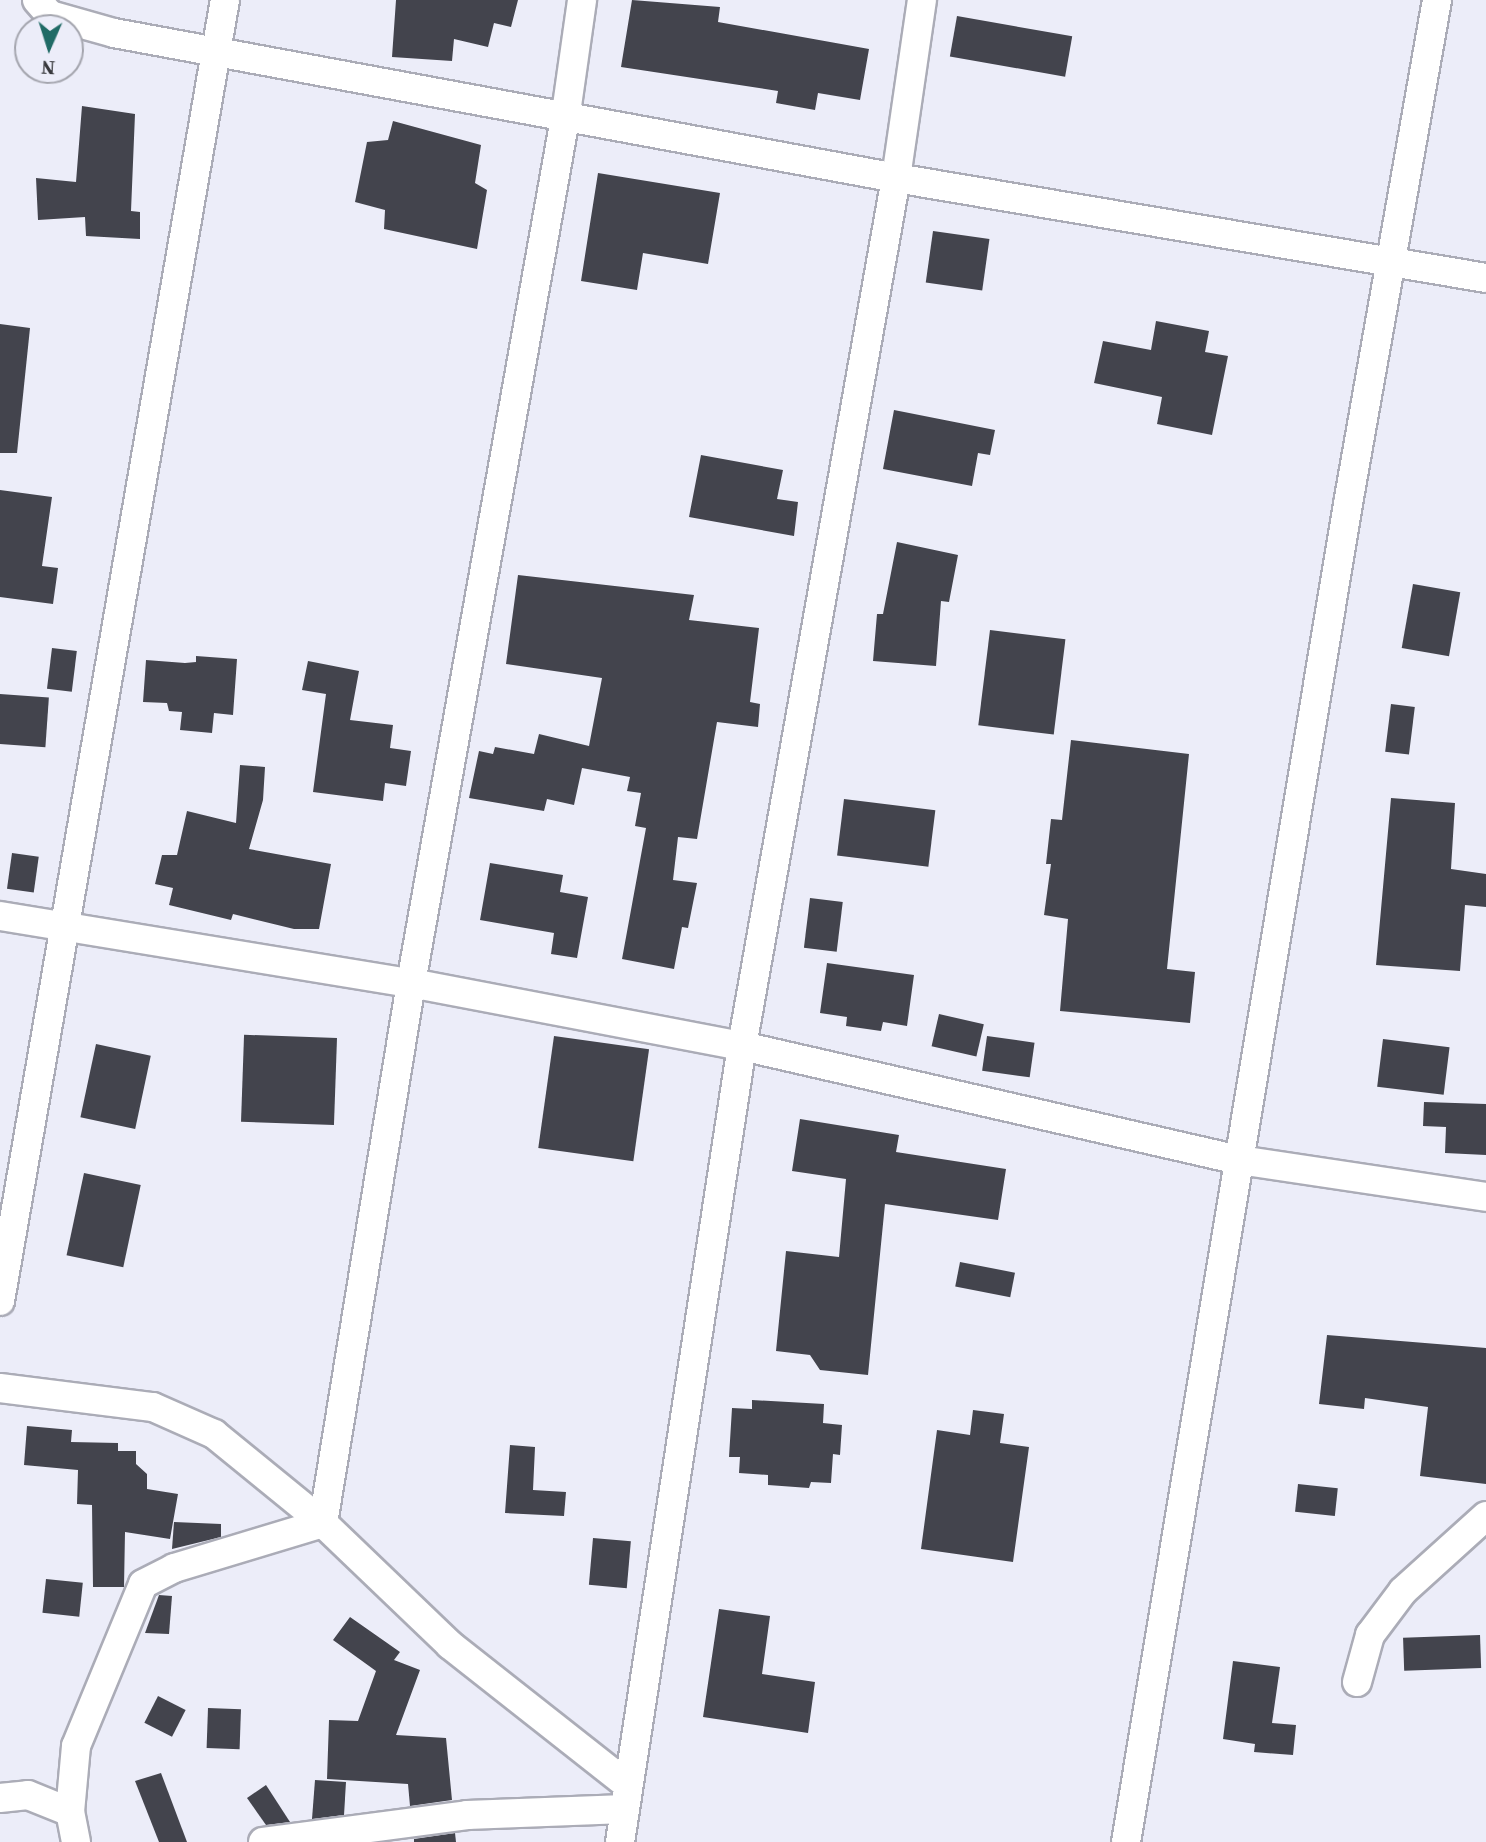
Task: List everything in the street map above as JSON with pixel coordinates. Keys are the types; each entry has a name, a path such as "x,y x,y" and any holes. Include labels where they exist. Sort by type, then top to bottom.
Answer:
{"street":[{"path":"37,0 50,15 114,33 566,113 896,178 1486,278"},
{"path":"0,1301 68,926 225,0"},
{"path":"323,1523 411,983 566,113 582,0"},
{"path":"620,1842 742,1046 896,178 922,0"},
{"path":"1126,1842 1437,0"},
{"path":"0,916 411,983 742,1046 1240,1160 1486,1197"},
{"path":"0,1388 153,1407 214,1434 323,1523 450,1644 627,1797"},
{"path":"1357,1682 1370,1635 1403,1591 1486,1516"},
{"path":"76,1842 70,1812 76,1746 143,1584 174,1568 323,1523"},
{"path":"0,1798 27,1795 70,1812"},
{"path":"263,1842 627,1797"}],"building":[{"path":"396,0 518,0 511,27 494,23 488,47 454,39 452,61 392,57"},
{"path":"632,0 720,7 718,22 869,49 860,100 818,93 815,110 776,103 778,91 621,67"},
{"path":"957,16 1072,36 1065,77 950,56"},
{"path":"82,106 135,114 131,211 140,212 140,239 86,236 85,217 38,220 36,178 76,182"},
{"path":"393,121 481,145 475,183 487,190 477,249 384,229 385,210 355,202 367,142 388,140"},
{"path":"598,173 720,193 708,264 643,253 637,290 581,281"},
{"path":"933,231 989,239 982,290 926,282"},
{"path":"1156,321 1209,331 1205,352 1228,356 1212,435 1157,424 1162,397 1094,383 1103,341 1151,350"},
{"path":"0,324 30,328 17,453 0,453"},
{"path":"894,410 995,430 990,455 978,453 972,486 883,469"},
{"path":"701,455 783,470 777,499 798,502 794,536 689,517"},
{"path":"0,490 52,497 42,566 58,568 53,604 0,597"},
{"path":"897,542 958,555 949,602 941,601 936,666 873,661 877,614 883,614"},
{"path":"518,575 694,595 689,620 759,628 750,702 760,704 758,727 717,722 697,839 678,837 673,880 697,883 688,928 682,927 674,969 622,959 646,828 635,826 641,793 627,791 630,777 582,768 574,805 547,799 544,811 469,798 479,751 493,754 495,747 534,754 539,734 589,746 602,678 506,664"},
{"path":"1413,584 1460,592 1449,656 1402,648"},
{"path":"990,630 1065,639 1054,735 978,725"},
{"path":"52,648 77,651 72,692 47,689"},
{"path":"196,656 237,659 233,715 214,713 212,733 180,730 182,712 169,711 167,703 143,702 146,660 185,663 196,662"},
{"path":"308,661 359,671 350,720 393,725 390,748 411,751 406,786 385,783 383,801 313,792 326,694 302,690"},
{"path":"0,694 49,697 45,747 0,744"},
{"path":"1391,704 1415,707 1409,755 1385,752"},
{"path":"1071,740 1189,754 1167,969 1195,972 1190,1023 1060,1011 1068,919 1044,915 1051,864 1046,864 1051,819 1062,820"},
{"path":"240,765 265,767 263,800 249,849 331,864 319,929 294,929 233,914 231,920 169,905 173,888 155,884 162,855 177,855 187,811 236,823"},
{"path":"1391,798 1455,803 1451,869 1486,874 1486,907 1465,905 1460,971 1376,965"},
{"path":"844,799 935,810 928,867 837,856"},
{"path":"12,853 39,857 34,892 7,889"},
{"path":"490,863 563,875 560,892 588,897 577,958 551,954 554,933 480,920"},
{"path":"810,898 843,902 837,952 804,948"},
{"path":"827,963 914,975 907,1026 883,1022 881,1031 846,1026 847,1017 820,1013"},
{"path":"939,1014 984,1024 976,1057 932,1046"},
{"path":"244,1035 337,1038 334,1125 241,1122"},
{"path":"554,1036 649,1049 633,1161 538,1148"},
{"path":"987,1036 1035,1043 1030,1077 982,1071"},
{"path":"1383,1039 1450,1047 1444,1095 1377,1087"},
{"path":"96,1044 151,1056 135,1129 80,1117"},
{"path":"1424,1102 1486,1104 1486,1155 1445,1153 1446,1127 1423,1126"},
{"path":"800,1119 899,1135 896,1152 1006,1169 998,1220 885,1204 868,1375 820,1370 810,1355 776,1351 786,1251 839,1257 846,1179 792,1171"},
{"path":"84,1173 141,1185 123,1267 67,1255"},
{"path":"960,1262 1015,1273 1010,1297 955,1287"},
{"path":"1327,1335 1486,1348 1486,1484 1420,1476 1428,1407 1365,1398 1364,1409 1319,1404"},
{"path":"752,1400 824,1404 823,1423 842,1425 840,1455 833,1454 831,1483 811,1482 809,1488 768,1485 768,1475 739,1473 740,1457 729,1457 732,1408 752,1409"},
{"path":"973,1410 1004,1414 1000,1443 1029,1447 1013,1562 921,1549 937,1430 970,1435"},
{"path":"27,1426 72,1430 71,1442 118,1443 118,1451 136,1451 136,1464 147,1474 147,1489 178,1494 170,1539 125,1532 124,1587 93,1587 92,1505 77,1504 78,1470 24,1465"},
{"path":"510,1445 535,1447 533,1490 566,1492 564,1516 505,1513"},
{"path":"1298,1484 1338,1488 1335,1516 1295,1512"},
{"path":"174,1522 221,1524 221,1537 172,1549"},
{"path":"593,1538 631,1541 627,1588 589,1585"},
{"path":"46,1579 83,1583 79,1617 42,1613"},
{"path":"159,1595 172,1596 169,1634 145,1633"},
{"path":"719,1609 770,1616 762,1674 815,1682 808,1733 703,1717"},
{"path":"350,1617 400,1652 394,1660 420,1670 396,1735 446,1738 452,1800 410,1806 408,1784 327,1779 329,1720 358,1721 376,1671 333,1640"},
{"path":"1480,1635 1481,1668 1404,1671 1403,1638"},
{"path":"1233,1661 1280,1667 1272,1723 1296,1725 1293,1755 1254,1752 1255,1744 1223,1739"},
{"path":"158,1696 186,1710 172,1737 144,1723"},
{"path":"208,1708 241,1709 240,1749 207,1748"},
{"path":"161,1773 187,1842 159,1842 135,1781"},
{"path":"315,1780 346,1782 344,1815 312,1819"},
{"path":"266,1785 290,1822 266,1825 247,1798"},
{"path":"455,1833 456,1842 414,1842 414,1839"}]}
